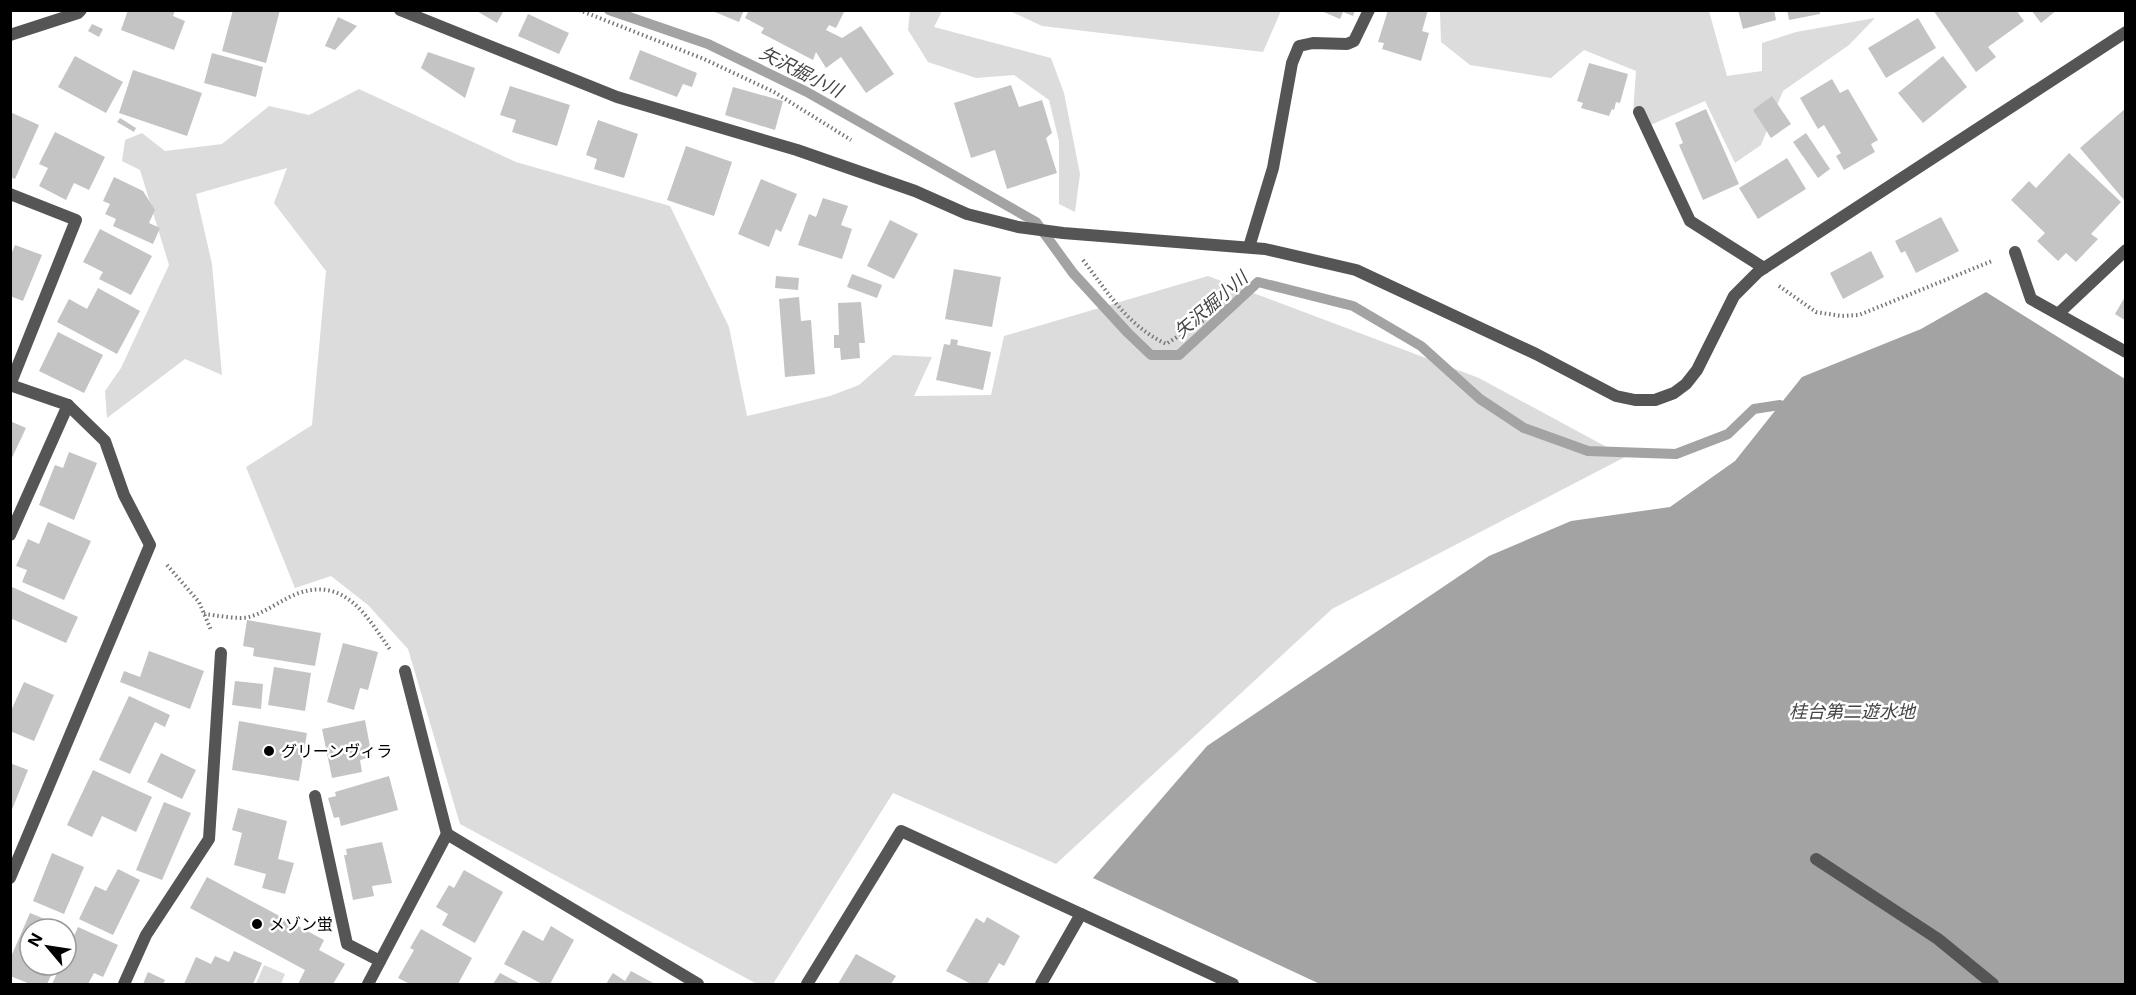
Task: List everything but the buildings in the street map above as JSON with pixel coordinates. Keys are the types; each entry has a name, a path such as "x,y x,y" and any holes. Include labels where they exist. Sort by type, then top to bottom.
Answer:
{"street":[{"path":"10,35 78,13 81,10"},
{"path":"400,10 617,97 797,150 915,191 967,214 1018,227 1057,233 1265,249 1356,270 1536,354 1616,396 1635,400 1656,400 1674,393 1686,384 1697,370 1734,296 1761,270 2126,32"},
{"path":"1249,248 1273,168 1292,63 1299,46 1313,43 1347,44 1354,41 1369,10"},
{"path":"2106,44 2126,43"},
{"path":"1639,112 1690,221 1761,270"},
{"path":"10,194 76,220 10,385 68,405 105,441 124,495 150,545 11,877"},
{"path":"2059,313 2126,250"},
{"path":"2015,252 2031,299 2126,352"},
{"path":"10,536 68,405"},
{"path":"124,984 146,935 209,839 221,653"},
{"path":"368,984 447,834 405,671"},
{"path":"315,796 347,944 380,961"},
{"path":"807,984 901,831 1233,984"},
{"path":"447,834 698,984"},
{"path":"1816,859 1938,939 1993,984"},
{"path":"1041,984 1081,914"}],"path":[{"path":"579,10 704,59 774,92 856,144"},
{"path":"1057,233 1122,312 1146,335 1166,344 1204,320 1242,269"},
{"path":"1761,270 1815,312 1841,316 1859,315 2015,252"},
{"path":"150,545 199,602 221,653"},
{"path":"204,614 248,618 299,593 321,588 338,591 366,616 405,671"}],"shaded area":[{"path":"910,11 942,11 934,27 1051,58 1064,93 1080,174 1075,212 1059,204 1059,141 1049,100 1014,75 976,78 928,62 908,30"},
{"path":"1010,11 1281,11 1263,52 1042,26"},
{"path":"1440,11 1709,11 1727,76 1762,71 1762,43 1796,32 1875,18 1849,45 1783,91 1761,145 1735,163 1705,101 1646,127 1633,113 1636,71 1584,50 1551,78 1470,65 1441,42"},
{"path":"359,89 516,162 670,206 729,327 747,416 830,396 859,385 893,355 932,357 914,396 991,395 1004,336 1208,276 1479,378 1625,457 1332,609 1056,864 893,793 773,984 757,984 460,824 408,649 368,605 331,576 295,588 246,467 312,425 326,271 274,203 287,168 196,194 212,264 222,375 185,359 107,418 105,391 121,368 169,265 140,170 122,161 125,140 142,133 165,151 222,144 269,106 309,115"},
{"path":"264,965 285,974 281,984 256,984"}],"water":[{"name":"桂台第二遊水地","path":"1986,292 2125,379 2125,984 1320,984 1093,878 1207,746 1489,556 1571,521 1670,507 1735,461 1802,377 1921,329"}],"waterway":[{"name":"矢沢掘小川","path":"609,10 708,44 807,92 1036,222 1073,273 1151,355 1179,355 1258,282 1353,306 1421,346 1480,399 1524,428 1588,451 1676,454 1728,434 1754,409 1780,405"}],"place":[{"name":"グリーンヴィラ","path":"269,751"},
{"name":"メゾン蛍","path":"257,924"}]}
